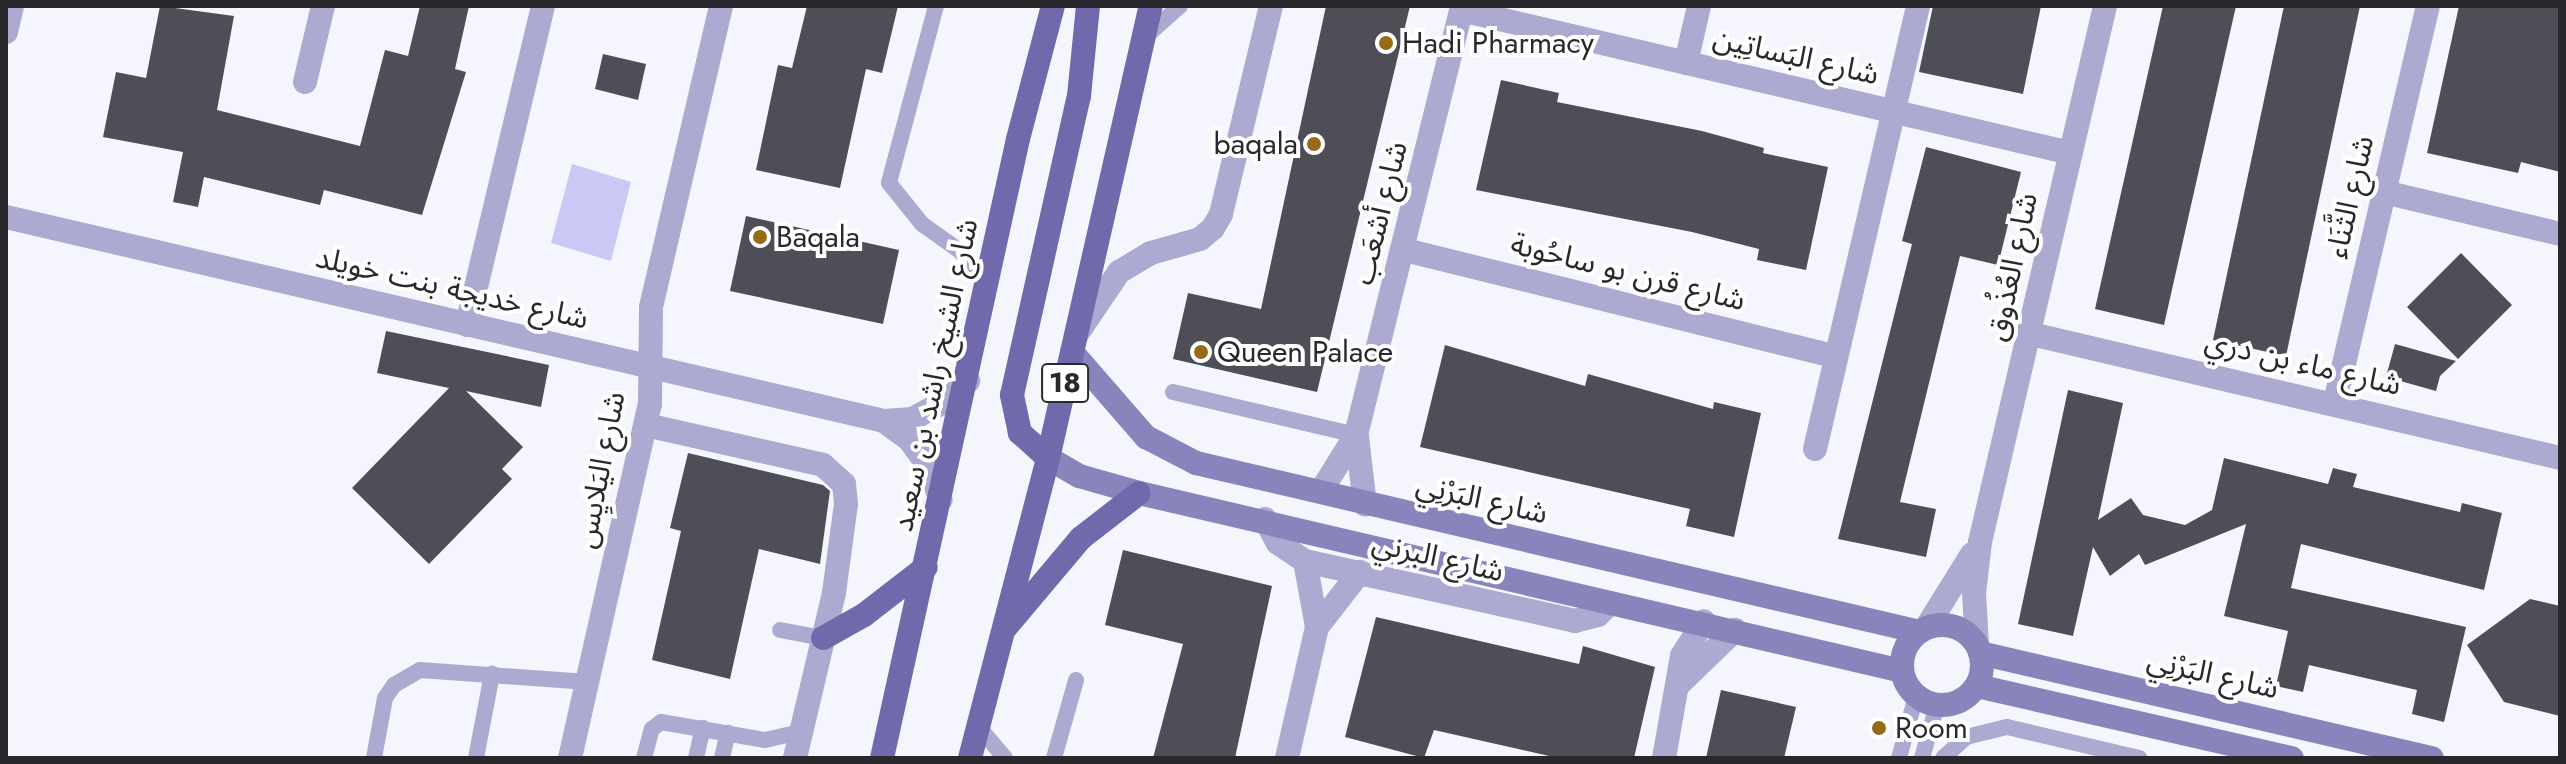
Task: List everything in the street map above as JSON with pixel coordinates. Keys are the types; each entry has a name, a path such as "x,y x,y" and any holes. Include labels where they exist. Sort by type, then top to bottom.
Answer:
{"main road":[{"name":"شارع الشيخ راشد بن سعيد","path":"882,758 1053,6"},
{"path":"1048,458 1020,433 1012,395 1079,96 1088,6"},
{"name":"18","path":"970,758 999,635 1048,458 1151,6"},
{"path":"999,635 1081,538 1139,493"},
{"path":"823,638 864,615 926,567"}],"street":[{"path":"6,32 12,6"},
{"path":"305,82 323,6"},
{"path":"467,325 543,6"},
{"name":"شارع اليَلايِس","path":"570,758 646,425 651,307 721,6"},
{"path":"1073,346 1119,272 1151,253 1200,239 1213,228 1221,214 1271,6"},
{"path":"1686,63 1699,6"},
{"path":"1815,449 1918,6"},
{"name":"شارع العُذُوق","path":"1978,649 1974,593 1980,542 2031,334 2105,6"},
{"name":"شارع الثَّنَاء","path":"2335,402 2428,6"},
{"name":"شارع البَساتِين","path":"1462,8 2070,153"},
{"name":"شارع أشعَب","path":"1321,491 1356,435 1405,250 1462,8"},
{"path":"2384,192 2560,234"},
{"name":"شارع خديجة بنت خويلد","path":"6,217 884,421 912,419 946,401 968,381"},
{"name":"شارع قرن بو ساحُوبة","path":"1405,250 1836,357"},
{"name":"شارع ماء بن دري","path":"2031,334 2335,402 2560,458"},
{"name":"شارع البَرْنِي","path":"1073,346 1126,417 1170,451 1196,463 1321,491 1365,505 1923,630"},
{"name":"شارع خديجة بنت خويلد","path":"884,421 918,452 941,500"},
{"path":"646,425 823,465 839,476 846,504 823,638 795,758"},
{"name":"شارع أشعَب","path":"1356,435 1365,505"},
{"path":"1048,458 1079,476 1139,493 1265,519 1610,603 1704,621 1902,671 1926,700 1964,700 1977,686 1978,649 1954,627 1923,630 1906,649 1902,671"},
{"name":"شارع البرني","path":"1265,519 1278,543 1305,561 1575,621 1598,615 1610,603"},
{"name":"شارع العُذُوق","path":"1923,630 1980,542"},
{"path":"1287,758 1317,627 1305,561"},
{"path":"1317,627 1360,572"},
{"path":"1664,758 1682,656 1704,621 1728,602 1797,615 1836,610"},
{"path":"1679,684 1735,630"},
{"name":"شارع البَرْنِي","path":"1978,649 2432,758"},
{"path":"1977,686 2292,758"}],"lane":[{"path":"936,6 889,183 922,224 960,251 988,285"},
{"path":"1143,39 1180,6"},
{"path":"1173,392 1356,435"},
{"path":"780,630 823,638"},
{"path":"374,758 385,698 406,675 436,670 588,682"},
{"path":"476,758 492,674"},
{"path":"1054,758 1076,680"},
{"path":"1899,758 1926,700"},
{"path":"1922,758 1926,700"},
{"path":"644,758 652,729 661,722 774,740 801,732"},
{"path":"977,725 1005,758"},
{"path":"1943,758 1966,737 2007,727 2139,758"},
{"path":"696,758 703,728"},
{"path":"722,758 728,733"}],"shaded area":[{"path":"572,164 631,182 611,261 551,243"}],"building":[{"path":"160,6 234,16 217,110 360,146 385,50 408,56 420,6 469,6 455,69 466,72 422,215 324,190 320,205 204,177 198,207 173,202 183,152 103,137 116,72 146,78"},
{"path":"807,6 898,6 882,73 866,69 840,188 756,170 778,65 792,68"},
{"path":"1326,6 1410,6 1317,392 1173,359 1188,293 1261,309"},
{"path":"1933,6 2041,6 2023,94 1919,72"},
{"path":"2163,6 2236,6 2164,325 2095,309"},
{"path":"2284,6 2360,6 2286,356 2213,340"},
{"path":"2459,6 2560,6 2560,172 2521,162 2518,173 2427,153"},
{"path":"603,54 646,64 638,100 595,89"},
{"path":"1501,80 1559,93 1557,102 1702,131 1764,148 1763,153 1828,167 1806,270 1757,260 1759,249 1692,232 1476,190"},
{"path":"1926,147 2021,172 1998,265 1960,256 1900,502 1936,509 1926,557 1838,539 1912,244 1902,241"},
{"path":"746,216 899,250 883,324 730,291"},
{"path":"2461,253 2512,305 2458,359 2407,307"},
{"path":"386,331 549,365 541,407 466,391 523,447 502,469 512,479 429,564 352,488 449,388 377,373"},
{"path":"2395,344 2456,361 2440,376 2436,391 2386,377"},
{"path":"1445,345 1585,386 1588,374 1713,409 1714,402 1761,413 1734,537 1686,526 1690,509 1420,447"},
{"path":"2068,390 2123,403 2098,520 2131,498 2143,515 2185,525 2212,510 2224,458 2328,484 2333,468 2357,474 2353,487 2460,512 2462,503 2502,513 2484,590 2301,544 2291,588 2466,627 2444,722 2412,714 2417,690 2309,665 2303,692 2276,686 2288,631 2224,616 2246,524 2145,565 2139,554 2110,576 2093,547 2073,636 2018,624"},
{"path":"688,453 823,485 830,491 820,564 759,549 730,679 652,660 681,531 670,528"},
{"path":"1123,550 1272,586 1235,758 1153,758 1183,644 1105,625"},
{"path":"2530,599 2560,606 2560,716 2504,702 2467,645"},
{"path":"1376,617 1579,664 1583,646 1655,667 1634,758 1558,758 1434,730 1424,758 1345,737"},
{"path":"1721,690 1796,707 1784,758 1706,758"}],"place":[{"name":"Hadi Pharmacy","path":"1386,43"},
{"name":"baqala","path":"1314,144"},
{"name":"Baqala","path":"760,237"},
{"name":"Queen Palace","path":"1201,352"},
{"name":"Room","path":"1879,728"}]}
